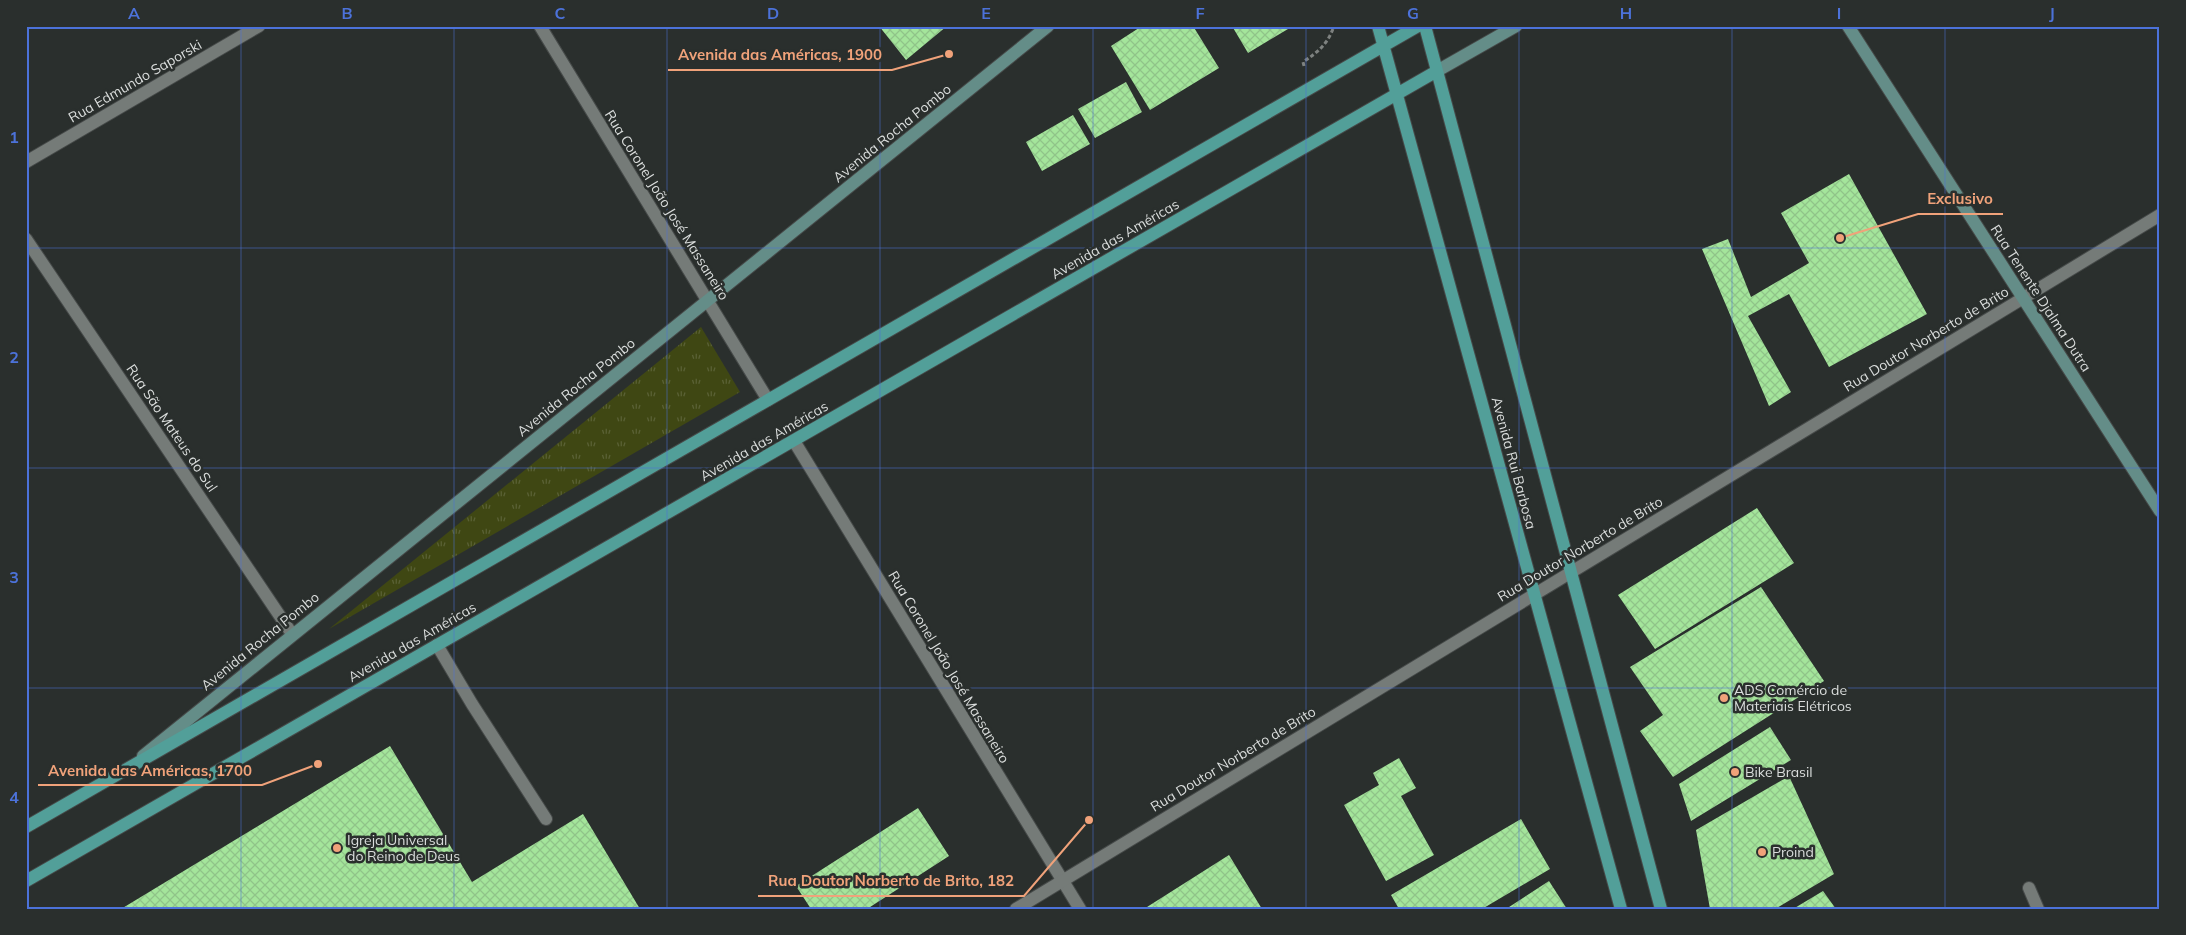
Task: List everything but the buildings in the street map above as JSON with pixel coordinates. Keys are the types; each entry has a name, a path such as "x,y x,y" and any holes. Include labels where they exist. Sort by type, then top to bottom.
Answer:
{"main road":[{"name":"Avenida Rocha Pombo","path":"123,772 1048,26"},
{"name":"Avenida Rui Barbosa","path":"1378,26 1621,909"},
{"path":"26,827 1418,26"},
{"name":"Avenida Rui Barbosa","path":"1424,26 1661,909"},
{"name":"Avenida das Américas","path":"26,881 1516,26"},
{"name":"Rua Tenente Djalma Dutra","path":"1848,26 2160,511"}],"street":[{"name":"Rua Edmundo Saporski","path":"26,162 259,26"},
{"name":"Rua Coronel João José Massaneiro","path":"540,26 768,400"},
{"name":"Rua Doutor Norberto de Brito","path":"1016,909 2160,215"},
{"name":"Rua São Mateus do Sul","path":"26,239 292,634"},
{"name":"Rua Coronel João José Massaneiro","path":"794,441 1080,909"},
{"path":"437,645 472,704 546,819"},
{"path":"2029,888 2038,909"}],"path":[{"path":"1303,62 1318,52 1329,40 1334,26"}],"green space":[{"path":"701,327 740,392 329,629"}],"place":[{"name":"Avenida das Américas, 1900","path":"949,54"},
{"name":"Exclusivo","path":"1840,238"},
{"name":"ADS Comércio de Materiais Elétricos","path":"1724,698"},
{"name":"Avenida das Américas, 1700","path":"318,764"},
{"name":"Bike Brasil","path":"1735,772"},
{"name":"Rua Doutor Norberto de Brito, 182","path":"1089,820"},
{"name":"Igreja Universal do Reino de Deus","path":"337,848"},
{"name":"Proind","path":"1762,852"}]}
